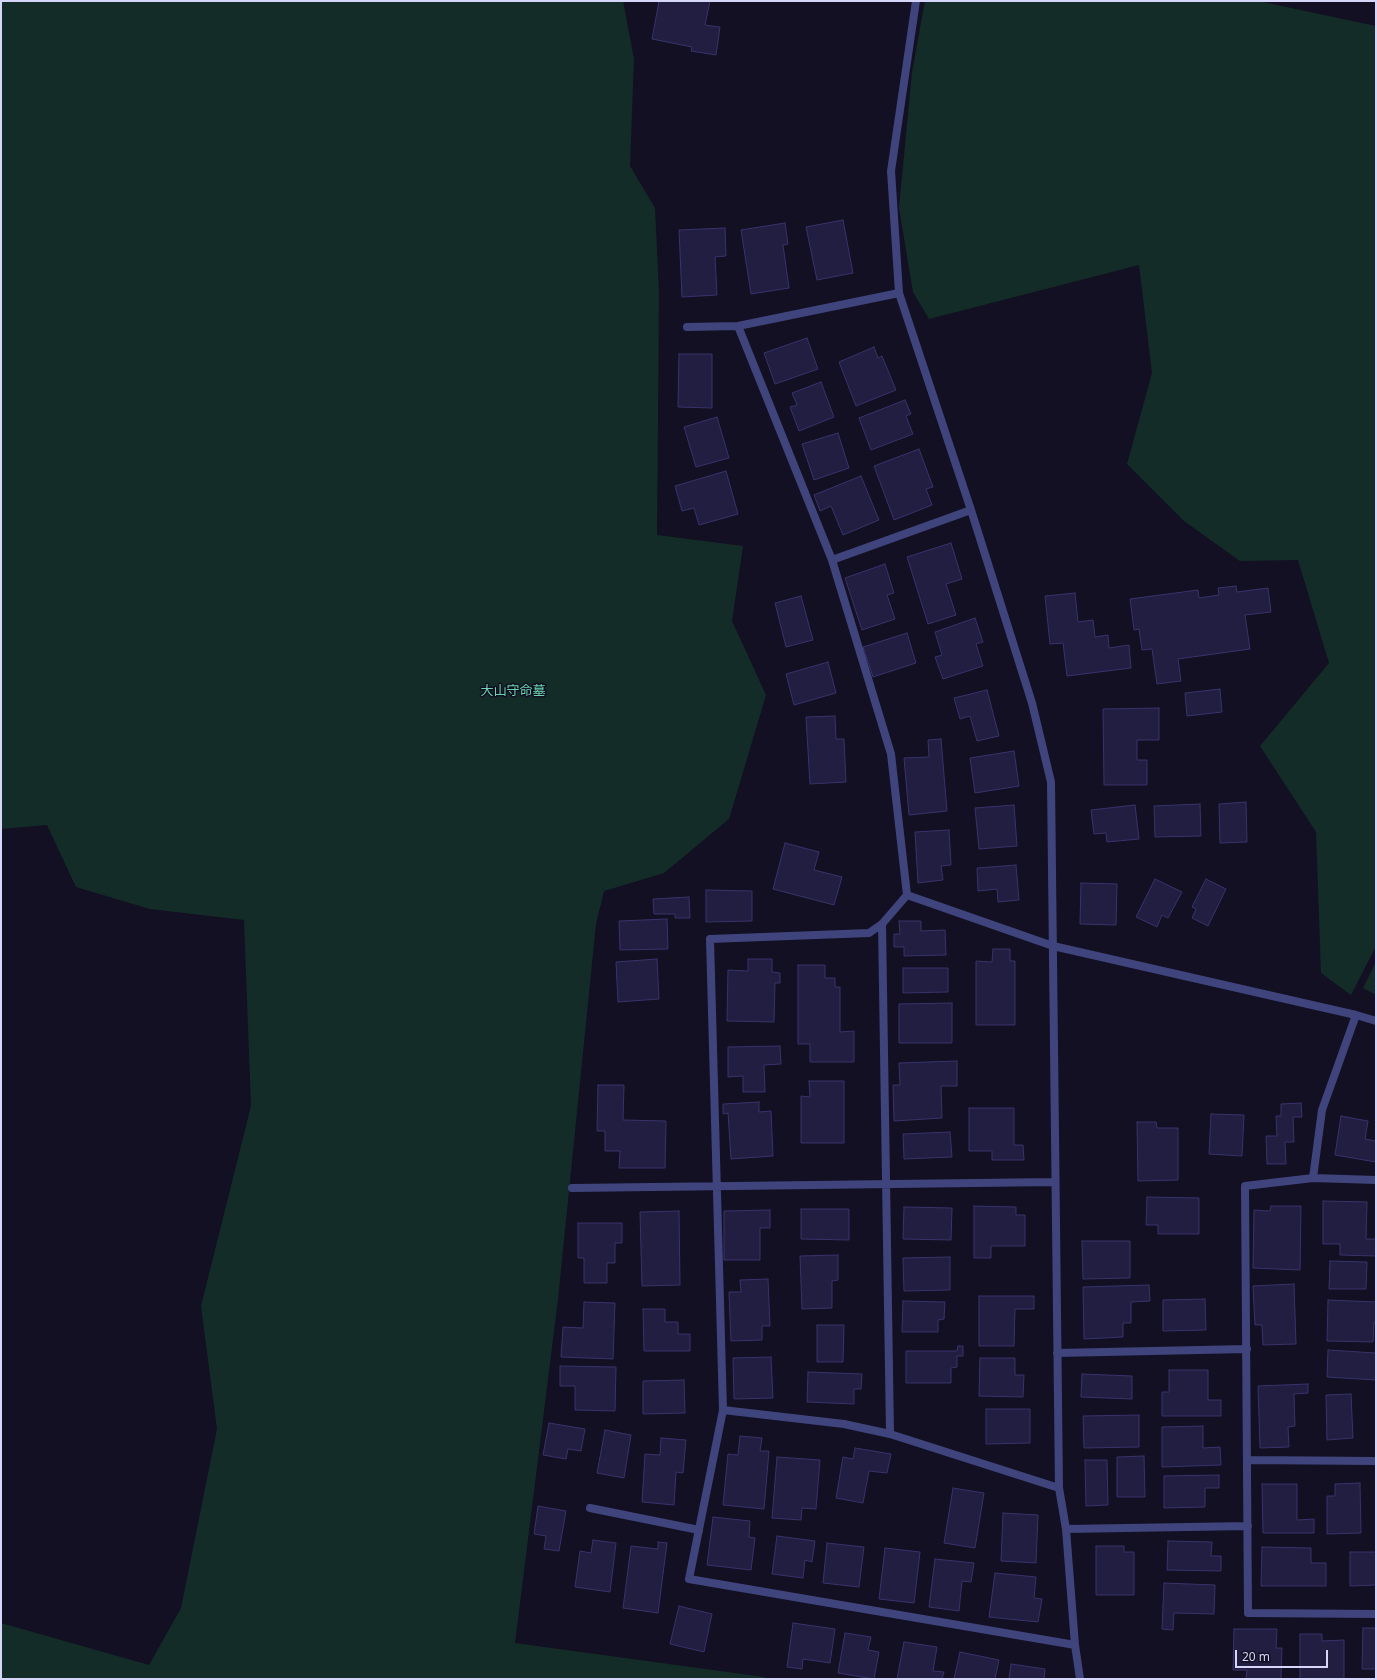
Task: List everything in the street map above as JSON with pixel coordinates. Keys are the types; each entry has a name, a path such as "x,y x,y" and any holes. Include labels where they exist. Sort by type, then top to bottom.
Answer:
{"street":[{"path":"916,1 892,171 899,293 972,510 1032,703 1051,782 1059,1488 1066,1529 1075,1645 1080,1679"},
{"path":"688,327 738,326 899,293"},
{"path":"738,326 832,560 891,754 907,895 882,924 869,933 710,938 723,1410 690,1579 1075,1645"},
{"path":"832,560 972,510"},
{"path":"907,895 1053,946 1356,1015 1376,1021"},
{"path":"882,924 890,1434"},
{"path":"1313,1178 1322,1110 1356,1015"},
{"path":"1376,1180 1313,1178 1246,1186 1248,1613 1376,1614"},
{"path":"572,1188 1055,1182"},
{"path":"1057,1353 1247,1349"},
{"path":"723,1410 844,1424 890,1434 1059,1488"},
{"path":"1247,1460 1376,1461"},
{"path":"590,1508 699,1530"},
{"path":"1066,1529 1248,1526"}],"green space":[{"name":"大山守命墓","path":"1,1 623,1 634,59 630,166 655,208 659,293 657,535 743,546 732,621 766,695 729,819 664,873 604,891 596,924 558,1299 515,1643 764,1677 765,1679 1,1679 1,1623 149,1665 181,1608 217,1429 201,1306 251,1106 244,920 150,909 76,887 47,825 1,829"},
{"path":"925,1 1258,1 1376,26 1376,946 1351,995 1321,973 1316,832 1260,746 1329,663 1298,560 1240,561 1184,521 1127,464 1152,373 1139,265 929,319 913,292 899,208 912,72"},
{"path":"1376,962 1376,995 1363,988"}],"building":[{"path":"659,1 710,1 705,25 720,27 716,55 691,51 692,47 652,39"},
{"path":"843,220 853,273 817,280 806,227"},
{"path":"785,223 788,244 783,245 789,288 751,294 741,230"},
{"path":"725,228 726,256 715,257 717,295 682,297 679,230"},
{"path":"807,338 818,369 775,384 764,353"},
{"path":"874,347 878,358 882,356 896,390 856,406 839,362"},
{"path":"679,354 712,354 712,408 678,407"},
{"path":"821,382 834,417 799,431 790,407 797,405 792,393"},
{"path":"905,400 911,414 906,416 913,434 871,450 859,418"},
{"path":"717,417 729,458 696,467 684,427"},
{"path":"838,433 849,468 814,480 802,444"},
{"path":"919,449 933,487 926,489 932,505 894,520 874,466"},
{"path":"726,471 738,514 699,525 694,508 682,511 675,486"},
{"path":"861,476 879,520 843,535 831,506 820,511 814,495"},
{"path":"951,543 962,579 946,584 956,615 928,624 907,557"},
{"path":"885,564 894,593 887,595 895,619 862,630 845,578"},
{"path":"1236,586 1237,592 1268,588 1271,612 1245,615 1250,649 1178,659 1181,681 1157,684 1152,649 1142,650 1139,629 1134,630 1130,599 1198,590 1199,598 1219,595 1218,588"},
{"path":"1075,593 1078,622 1093,620 1095,637 1108,635 1109,648 1129,645 1131,668 1067,676 1063,643 1050,644 1045,596"},
{"path":"801,596 813,640 786,647 775,603"},
{"path":"975,618 983,642 976,644 983,666 943,679 935,657 942,655 935,632"},
{"path":"907,633 916,663 873,677 863,647"},
{"path":"828,662 836,693 794,705 786,674"},
{"path":"1220,689 1222,712 1187,716 1185,693"},
{"path":"987,690 999,736 977,741 970,716 960,719 954,698"},
{"path":"1159,708 1159,740 1137,740 1137,760 1147,760 1147,785 1104,785 1103,709"},
{"path":"835,716 836,739 844,739 846,782 810,784 806,717"},
{"path":"941,739 947,811 909,815 904,758 929,757 928,740"},
{"path":"1014,751 1019,786 975,793 970,758"},
{"path":"1246,802 1247,842 1220,843 1219,804"},
{"path":"1200,804 1201,836 1155,837 1154,806"},
{"path":"1014,805 1017,846 979,849 975,808"},
{"path":"1135,805 1139,839 1107,842 1106,833 1094,834 1091,810"},
{"path":"949,830 951,865 941,866 943,880 918,883 915,832"},
{"path":"785,843 819,852 814,870 842,877 834,905 773,889"},
{"path":"1016,865 1019,900 998,902 997,889 978,891 977,868"},
{"path":"1155,879 1182,892 1168,918 1162,915 1157,927 1136,917"},
{"path":"1206,879 1226,889 1208,926 1192,918 1196,909 1192,907"},
{"path":"1081,883 1117,884 1116,925 1080,924"},
{"path":"706,890 752,891 752,921 706,922"},
{"path":"689,897 690,918 675,918 675,914 654,914 653,899"},
{"path":"667,919 668,949 620,950 619,921"},
{"path":"899,921 921,921 921,931 945,930 946,955 904,956 904,947 894,947 894,934 900,934"},
{"path":"993,949 1010,949 1010,961 1015,961 1015,1025 976,1025 976,961 992,962"},
{"path":"657,959 659,999 618,1002 616,962"},
{"path":"748,959 772,959 772,972 780,973 780,983 775,983 774,1022 727,1021 728,970 748,971"},
{"path":"798,965 825,965 825,978 835,978 835,987 840,987 840,1032 854,1031 854,1062 810,1062 810,1044 798,1044"},
{"path":"903,968 948,968 948,992 903,993"},
{"path":"952,1003 952,1043 899,1043 899,1004"},
{"path":"780,1046 781,1064 764,1065 765,1092 743,1092 743,1076 728,1077 728,1047"},
{"path":"957,1061 957,1086 941,1086 942,1118 894,1121 893,1085 900,1085 899,1063"},
{"path":"809,1081 844,1081 844,1143 801,1143 801,1096 810,1097"},
{"path":"598,1085 624,1085 623,1120 666,1121 665,1168 619,1168 620,1151 605,1151 605,1131 597,1131"},
{"path":"759,1102 759,1112 771,1111 773,1156 731,1159 728,1113 723,1114 723,1104"},
{"path":"1301,1103 1302,1117 1293,1117 1294,1142 1285,1142 1286,1164 1267,1164 1266,1136 1277,1136 1276,1116 1281,1116 1281,1104"},
{"path":"969,1108 1014,1108 1014,1145 1023,1145 1024,1160 992,1160 992,1151 969,1151"},
{"path":"1211,1114 1244,1115 1242,1156 1209,1154"},
{"path":"1341,1116 1368,1121 1365,1139 1376,1141 1376,1162 1335,1155"},
{"path":"1137,1122 1156,1122 1157,1128 1178,1128 1178,1180 1138,1181"},
{"path":"950,1132 952,1157 904,1159 903,1134"},
{"path":"1147,1197 1199,1198 1199,1234 1158,1234 1158,1225 1146,1225"},
{"path":"1323,1201 1367,1202 1366,1239 1376,1239 1376,1256 1340,1255 1340,1244 1323,1244"},
{"path":"974,1206 1016,1207 1016,1215 1025,1215 1025,1246 991,1246 991,1258 974,1258"},
{"path":"1271,1206 1301,1206 1300,1270 1253,1268 1254,1210 1270,1211"},
{"path":"904,1207 952,1208 951,1240 903,1239"},
{"path":"801,1209 849,1209 849,1240 801,1239"},
{"path":"770,1210 770,1228 760,1228 760,1260 724,1260 724,1211"},
{"path":"679,1211 680,1285 642,1286 640,1212"},
{"path":"578,1223 622,1223 622,1243 615,1243 615,1263 607,1263 607,1283 584,1283 584,1258 578,1258"},
{"path":"1082,1241 1130,1241 1130,1278 1083,1279"},
{"path":"838,1255 838,1280 832,1281 832,1308 802,1309 800,1256"},
{"path":"950,1257 950,1290 904,1291 903,1258"},
{"path":"1330,1261 1367,1262 1366,1289 1329,1289"},
{"path":"768,1279 770,1326 762,1326 762,1340 731,1341 729,1292 741,1292 740,1280"},
{"path":"1294,1284 1296,1344 1263,1345 1262,1325 1255,1325 1253,1286"},
{"path":"1149,1285 1150,1301 1131,1302 1131,1323 1123,1323 1123,1337 1084,1339 1083,1287"},
{"path":"979,1296 1034,1296 1034,1309 1015,1309 1014,1346 979,1346"},
{"path":"1205,1299 1206,1330 1163,1331 1163,1300"},
{"path":"1328,1300 1376,1302 1376,1322 1374,1322 1373,1342 1327,1341"},
{"path":"903,1301 945,1302 944,1319 938,1320 938,1332 902,1332"},
{"path":"584,1302 615,1303 613,1359 561,1357 563,1327 583,1328"},
{"path":"643,1309 665,1309 665,1322 678,1322 678,1334 690,1334 690,1351 644,1351"},
{"path":"817,1325 844,1325 843,1362 817,1362"},
{"path":"958,1346 963,1346 963,1356 957,1356 957,1367 951,1368 951,1383 906,1383 906,1351 957,1351"},
{"path":"1328,1350 1376,1353 1376,1380 1327,1377"},
{"path":"771,1357 773,1398 734,1399 733,1358"},
{"path":"980,1358 1015,1358 1015,1375 1024,1375 1023,1397 979,1396"},
{"path":"560,1366 616,1367 615,1411 575,1410 575,1386 560,1386"},
{"path":"1169,1370 1208,1370 1208,1400 1221,1400 1221,1416 1162,1416 1162,1392 1169,1392"},
{"path":"808,1372 862,1374 861,1389 854,1389 854,1404 807,1402"},
{"path":"1082,1374 1132,1376 1132,1399 1081,1397"},
{"path":"684,1380 685,1413 643,1414 643,1381"},
{"path":"1308,1384 1308,1393 1294,1394 1295,1426 1288,1427 1289,1447 1260,1448 1258,1386"},
{"path":"1351,1394 1353,1438 1327,1440 1326,1395"},
{"path":"986,1409 1030,1409 1030,1443 986,1444"},
{"path":"1139,1415 1139,1447 1084,1448 1083,1416"},
{"path":"549,1423 585,1429 581,1451 568,1449 566,1459 543,1455"},
{"path":"1203,1426 1203,1448 1220,1447 1221,1465 1162,1467 1162,1427"},
{"path":"605,1430 631,1435 624,1478 597,1473"},
{"path":"740,1436 762,1438 760,1451 769,1451 764,1509 723,1505 728,1454 738,1455"},
{"path":"661,1438 686,1440 683,1473 676,1472 674,1505 642,1502 645,1454 660,1455"},
{"path":"855,1448 891,1454 887,1473 869,1471 863,1503 836,1498 843,1457 853,1459"},
{"path":"1144,1456 1145,1497 1117,1497 1117,1457"},
{"path":"777,1457 820,1460 816,1509 802,1508 801,1520 772,1518"},
{"path":"1085,1460 1107,1460 1108,1505 1086,1506"},
{"path":"1219,1475 1219,1488 1205,1488 1205,1507 1164,1508 1164,1476"},
{"path":"1360,1483 1361,1533 1327,1534 1327,1496 1335,1496 1335,1484"},
{"path":"1262,1484 1297,1484 1297,1520 1314,1519 1314,1533 1263,1533"},
{"path":"953,1488 984,1493 975,1548 944,1543"},
{"path":"538,1506 566,1511 559,1551 544,1549 546,1536 534,1534"},
{"path":"1003,1513 1038,1515 1036,1563 1001,1561"},
{"path":"713,1517 750,1521 749,1537 755,1538 751,1570 707,1565"},
{"path":"777,1536 815,1541 812,1562 805,1560 803,1578 772,1574"},
{"path":"593,1540 616,1543 610,1592 575,1587 580,1551 591,1553"},
{"path":"1168,1541 1212,1542 1211,1556 1221,1556 1221,1571 1167,1570"},
{"path":"658,1542 667,1543 658,1613 623,1608 631,1546 658,1549"},
{"path":"827,1543 864,1547 859,1587 823,1583"},
{"path":"1096,1546 1124,1546 1124,1552 1134,1552 1134,1595 1096,1595"},
{"path":"1262,1547 1311,1548 1311,1563 1326,1563 1326,1586 1261,1586"},
{"path":"885,1548 920,1552 914,1603 879,1599"},
{"path":"1350,1552 1376,1552 1376,1585 1350,1586"},
{"path":"935,1559 974,1563 971,1582 962,1581 959,1611 929,1607"},
{"path":"995,1573 1036,1577 1034,1598 1042,1599 1038,1622 989,1617"},
{"path":"1164,1583 1215,1585 1214,1614 1174,1613 1173,1630 1162,1629"},
{"path":"679,1606 712,1614 704,1652 670,1644"},
{"path":"793,1623 835,1629 830,1663 803,1659 802,1669 787,1667"},
{"path":"1363,1628 1376,1628 1376,1669 1362,1669"},
{"path":"1234,1629 1277,1629 1276,1648 1282,1648 1281,1679 1246,1679 1247,1670 1233,1670"},
{"path":"845,1633 871,1637 868,1650 879,1652 874,1679 838,1673"},
{"path":"1300,1634 1322,1634 1322,1641 1344,1640 1344,1679 1300,1679"},
{"path":"904,1642 937,1647 933,1671 944,1672 942,1679 897,1679"},
{"path":"960,1652 999,1660 995,1679 954,1679"},
{"path":"1011,1664 1045,1669 1044,1679 1009,1679"}]}
